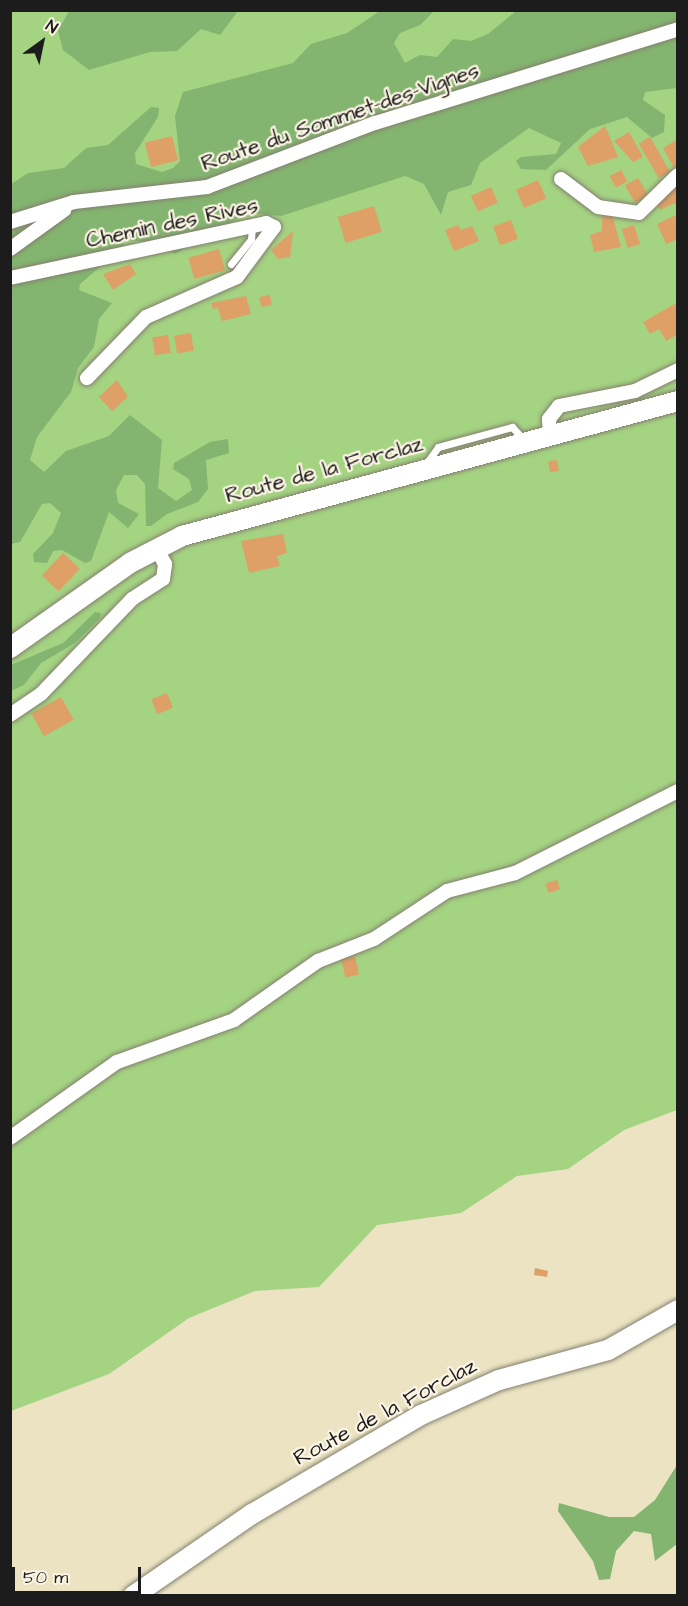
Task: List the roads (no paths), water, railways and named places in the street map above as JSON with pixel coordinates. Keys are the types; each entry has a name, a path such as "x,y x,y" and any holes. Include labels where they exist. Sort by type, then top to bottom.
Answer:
{"main road":[{"name":"Route de la Forclaz","path":"10,648 156,548 244,516 678,401"},
{"name":"Route de la Forclaz","path":"134,1596 252,1514 432,1409 499,1380 608,1350 678,1310"}],"street":[{"name":"Route du Sommet-des-Vignes","path":"10,222 74,202 207,187 375,123 678,29"},
{"path":"561,179 598,207 639,213 678,175"},
{"name":"Chemin des Rives","path":"10,249 74,202"},
{"name":"Chemin des Rives","path":"10,278 252,228 268,222 274,230 237,277 146,317 87,378"},
{"path":"549,435 549,419 559,406 635,391 678,370"},
{"path":"10,715 41,694 132,599 163,579 165,564 156,548"},
{"path":"10,1138 117,1062 234,1020 318,961 374,939 441,894 515,873 678,791"}],"lane":[{"path":"231,264 251,239 252,228"}]}
